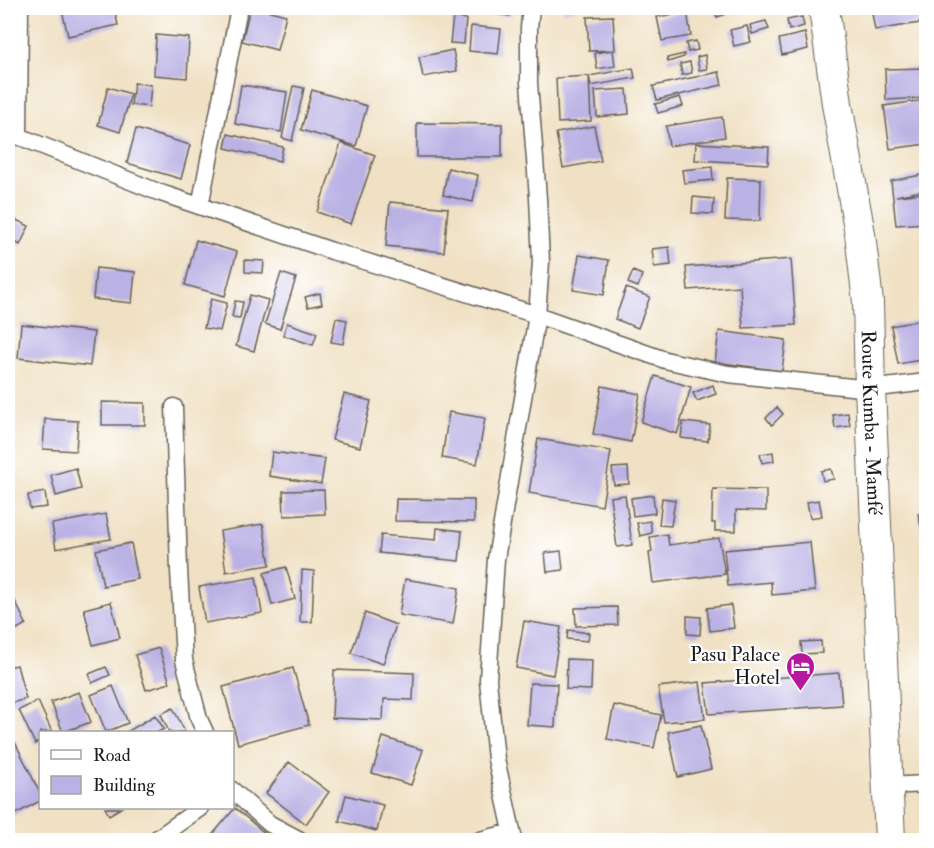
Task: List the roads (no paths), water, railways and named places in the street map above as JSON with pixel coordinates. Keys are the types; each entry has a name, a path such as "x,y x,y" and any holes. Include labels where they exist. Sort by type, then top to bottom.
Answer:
{"highway":[{"name":"Route Kumba - Mamfé","path":"824,8 837,104 860,234 868,302 890,840"}],"street":[{"path":"20,8 13,134 158,192 332,251 537,315 665,360 728,374 870,389 927,381"},
{"path":"200,206 239,8"},
{"path":"480,840 513,836 496,759 488,680 496,559 537,315 541,262 529,83 531,8"},
{"path":"174,407 184,660 205,731"},
{"path":"888,786 927,784"},
{"path":"234,792 270,824 300,840"},
{"path":"155,840 197,809"}],"place":[{"name":"Pasu Palace Hotel","path":"801,692"}]}
